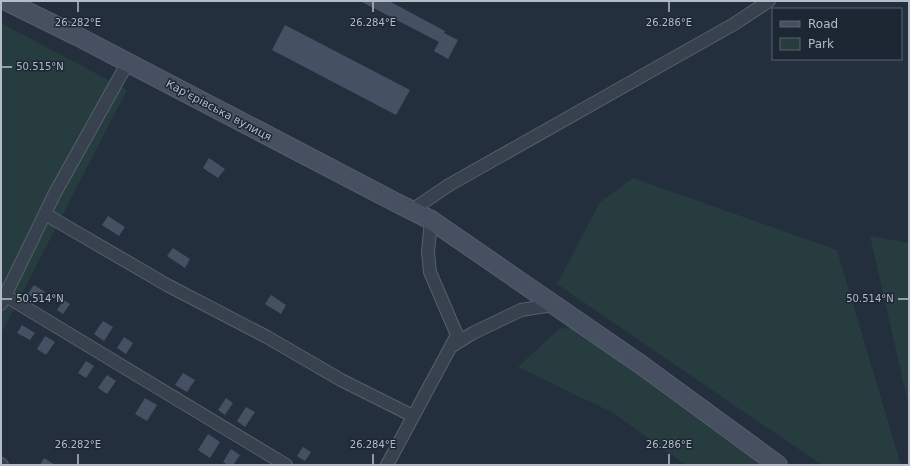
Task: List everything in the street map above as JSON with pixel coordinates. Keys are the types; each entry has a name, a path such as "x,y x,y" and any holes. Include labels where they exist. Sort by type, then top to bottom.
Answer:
{"street":[{"name":"Кар'єрівська вулиця","path":"6,1 128,62 431,220 640,364 778,465"},
{"path":"412,210 449,185 734,24 769,1"},
{"path":"128,62 55,193 3,300 286,465"},
{"path":"45,214 167,286 267,337 341,380 413,416"},
{"path":"387,465 457,335 455,327 430,272 428,252 431,220"},
{"path":"452,346 473,333 521,310 553,304"}],"green space":[{"path":"1,23 127,90 1,334"},
{"path":"633,178 837,250 901,465 822,465 557,284 600,202"},
{"path":"870,236 909,243 909,407"},
{"path":"572,327 761,465 686,465 613,413 518,367 559,329"}],"building":[{"path":"360,1 389,1 445,31 444,33 458,40 448,59 434,51 439,42"},
{"path":"285,25 410,90 396,115 272,50"},
{"path":"209,158 225,169 218,178 203,168"},
{"path":"108,216 125,227 119,236 102,225"},
{"path":"173,248 190,259 185,268 167,256"},
{"path":"34,285 45,292 39,301 28,294"},
{"path":"271,295 286,305 281,314 265,304"},
{"path":"64,300 70,304 63,314 57,310"},
{"path":"103,321 113,327 104,341 94,334"},
{"path":"22,325 35,333 30,340 17,333"},
{"path":"45,336 55,342 46,355 37,349"},
{"path":"124,337 133,343 126,354 117,348"},
{"path":"86,361 94,366 86,378 78,373"},
{"path":"183,373 195,380 187,392 175,385"},
{"path":"107,375 116,381 107,394 98,388"},
{"path":"145,398 157,405 147,421 135,414"},
{"path":"226,398 233,403 225,415 218,410"},
{"path":"246,407 255,412 245,427 237,421"},
{"path":"208,434 220,442 210,458 198,450"},
{"path":"303,447 311,452 305,461 297,456"},
{"path":"231,449 240,455 233,465 228,465 223,462"},
{"path":"44,458 55,465 40,465"}]}
